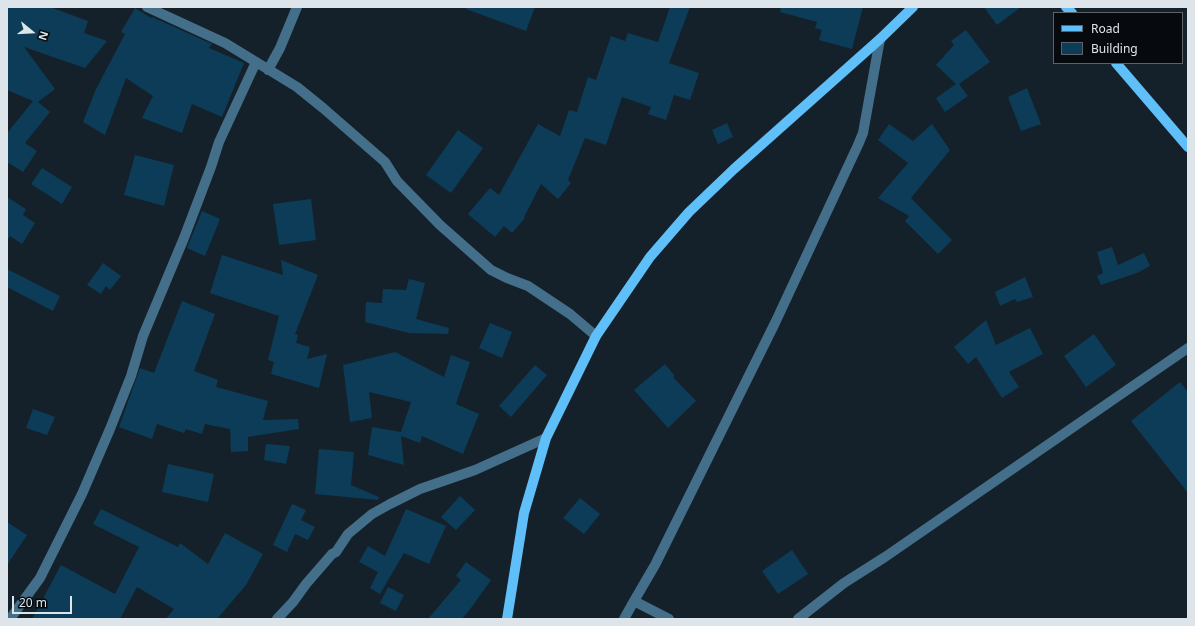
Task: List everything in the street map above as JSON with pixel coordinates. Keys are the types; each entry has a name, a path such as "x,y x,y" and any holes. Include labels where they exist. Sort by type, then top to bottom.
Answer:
{"main road":[{"path":"507,619 524,513 546,438 596,336 650,257 690,212 740,164 880,39 913,7"},
{"path":"1117,64 1188,147"}],"street":[{"path":"147,7 224,43 297,87 385,162 397,181 440,225 492,270 507,278 528,286 570,314 596,336"},
{"path":"268,70 280,48 297,7"},
{"path":"624,619 655,565 775,323 858,145 862,133 880,39"},
{"path":"10,619 40,578 82,494 107,437 131,376 143,336 187,231 219,142 256,62"},
{"path":"798,619 844,583 892,552 1188,348"},
{"path":"277,619 296,599 306,584 332,554 336,552 348,534 372,514 420,489 475,470 546,438"},
{"path":"634,601 669,619"}],"building":[{"path":"7,7 50,7 88,21 84,33 107,41 85,68 24,47 55,89 38,102 50,112 25,143 37,151 23,172 9,163 7,166 7,131 8,132 33,101 7,90"},
{"path":"467,7 535,7 526,31 466,9"},
{"path":"670,7 690,7 669,63 699,73 690,100 674,95 666,120 648,114 651,107 622,97 606,145 585,138 568,180 571,183 558,199 541,184 524,217 525,218 512,233 504,226 495,237 468,214 490,188 499,195 538,124 560,136 569,110 577,112 588,77 596,80 611,36 625,41 628,33 658,42"},
{"path":"781,7 863,7 852,49 819,40 822,30 815,28 817,22 780,12"},
{"path":"984,7 1021,7 997,25"},
{"path":"135,8 151,18 152,17 212,44 209,48 244,63 222,117 192,104 182,133 142,118 153,96 126,78 105,135 83,122 96,89 125,34 121,32"},
{"path":"966,30 990,62 959,84 968,96 945,112 936,98 956,84 936,65 954,45 951,41"},
{"path":"1027,88 1041,124 1021,131 1008,97"},
{"path":"727,123 733,137 718,144 712,130"},
{"path":"889,124 913,141 932,124 950,150 911,198 952,240 938,254 905,221 909,216 878,198 908,163 878,140"},
{"path":"458,130 483,148 451,193 426,175"},
{"path":"135,155 174,165 164,206 124,195"},
{"path":"42,168 72,187 62,204 31,184"},
{"path":"7,197 26,209 23,215 35,223 22,244 10,236 7,241"},
{"path":"311,199 316,240 279,245 273,204"},
{"path":"202,211 220,219 205,256 187,248"},
{"path":"1112,247 1118,265 1144,253 1150,266 1137,273 1101,285 1097,276 1103,273 1097,252"},
{"path":"222,255 283,275 281,260 318,275 295,334 298,335 296,343 310,347 307,359 327,354 319,388 271,374 274,362 268,360 279,316 210,293"},
{"path":"103,263 121,276 110,290 106,286 101,294 87,285"},
{"path":"7,269 60,296 53,311 7,287"},
{"path":"1025,277 1033,297 1017,302 1015,299 1000,306 995,292"},
{"path":"409,279 425,283 416,319 449,328 448,334 409,333 365,322 366,302 382,303 383,289 406,290"},
{"path":"182,301 215,314 194,371 218,380 216,387 268,401 263,420 298,419 299,429 248,437 248,451 231,452 230,429 205,424 202,434 186,429 184,433 157,424 152,439 119,427 140,368 154,373"},
{"path":"986,320 996,345 1030,328 1043,354 1009,372 1019,387 1002,398 976,357 968,364 954,347"},
{"path":"490,323 512,332 502,358 479,348"},
{"path":"1094,334 1116,365 1086,387 1064,356"},
{"path":"395,352 444,377 451,355 470,362 456,404 479,414 463,454 422,436 420,443 401,436 404,465 368,455 372,427 401,432 411,402 369,392 372,418 350,422 343,365"},
{"path":"665,364 675,376 673,377 696,401 668,428 634,390"},
{"path":"535,365 547,375 511,417 499,406"},
{"path":"1180,382 1188,392 1188,493 1131,421"},
{"path":"33,409 55,417 47,435 26,428"},
{"path":"266,444 290,446 286,464 264,460"},
{"path":"319,449 354,452 351,485 379,497 378,500 315,494"},
{"path":"168,464 214,474 208,502 162,492"},
{"path":"460,496 475,510 456,530 441,517"},
{"path":"580,498 600,514 584,534 563,518"},
{"path":"292,504 306,510 301,520 315,527 308,540 295,534 287,552 273,545"},
{"path":"101,509 178,547 180,543 208,564 225,533 263,554 246,585 217,619 166,619 174,609 137,587 120,619 32,619 61,565 115,594 139,547 93,524"},
{"path":"406,509 446,526 429,564 404,553 380,594 370,588 378,572 359,562 368,546 385,556"},
{"path":"7,522 27,535 7,565"},
{"path":"792,550 808,574 778,594 762,571"},
{"path":"466,562 491,580 462,619 428,619 461,580 456,576"},
{"path":"388,587 404,595 396,611 380,603"}]}
